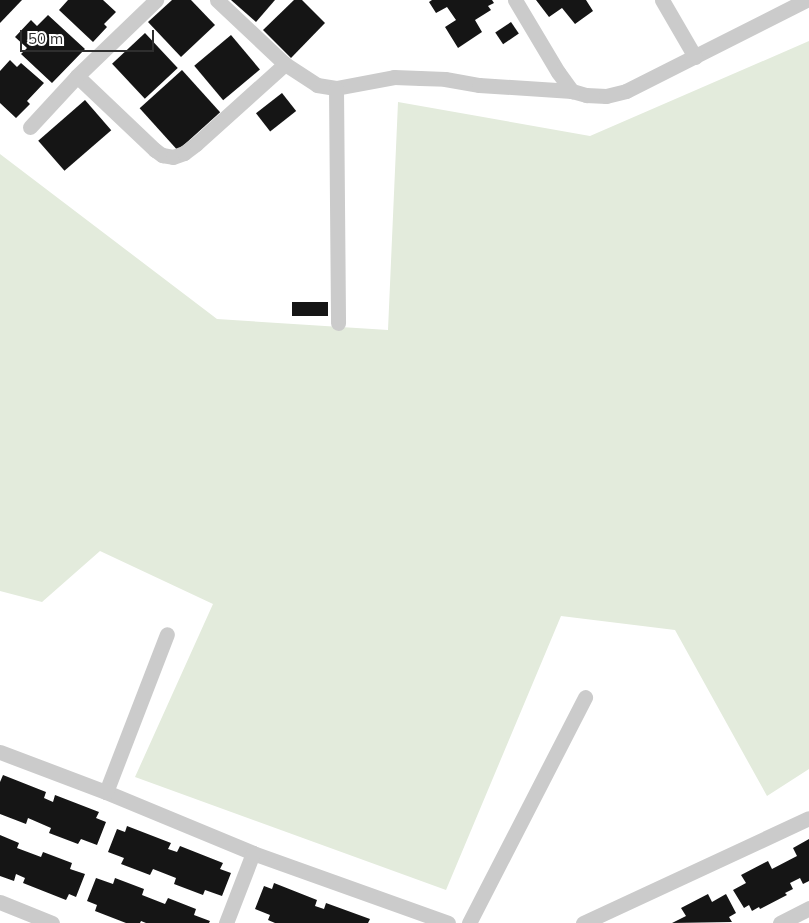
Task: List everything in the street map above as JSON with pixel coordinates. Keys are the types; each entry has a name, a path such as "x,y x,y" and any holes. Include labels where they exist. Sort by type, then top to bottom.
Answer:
{"street":[{"path":"30,127 77,76 156,0"},
{"path":"218,0 284,64 317,85 336,88 376,80 411,77 445,79 479,85 572,90 586,95 606,96 626,92 806,0"},
{"path":"515,0 558,72 572,90"},
{"path":"662,0 695,57"},
{"path":"77,76 162,156 173,157 184,153 196,144 284,64"},
{"path":"336,88 338,323"},
{"path":"106,792 167,634"},
{"path":"469,923 585,698"},
{"path":"0,752 106,792 253,853 448,923"},
{"path":"583,923 809,818"},
{"path":"226,923 253,853"},
{"path":"0,902 52,923"},
{"path":"780,923 809,908"}],"green space":[{"path":"809,41 809,769 767,796 675,630 561,616 446,890 135,777 213,604 100,551 42,602 0,591 0,154 217,319 388,330 398,102 590,136"}],"building":[{"path":"0,0 22,0 0,23"},
{"path":"68,0 103,0 116,12 104,24 107,27 93,42 59,10"},
{"path":"172,0 191,0 215,25 181,57 148,22"},
{"path":"231,0 275,0 256,22"},
{"path":"294,0 302,0 325,23 291,58 263,30"},
{"path":"432,0 492,0 494,3 488,6 491,10 475,20 482,32 458,48 445,27 456,20 447,7 436,13 429,2"},
{"path":"536,0 586,0 593,11 575,24 562,8 549,17"},
{"path":"48,15 85,49 52,83 21,54 27,48 15,37 31,20 37,26"},
{"path":"511,22 519,34 503,44 495,33"},
{"path":"145,33 178,68 145,99 112,64"},
{"path":"231,35 260,69 223,100 194,66"},
{"path":"10,60 17,67 21,63 44,83 27,101 30,104 16,118 0,103 0,71"},
{"path":"182,70 220,112 178,150 140,108"},
{"path":"282,93 296,111 270,131 256,113"},
{"path":"85,100 111,130 64,171 38,141"},
{"path":"292,302 328,302 328,316 292,316"},
{"path":"3,775 46,792 44,798 53,802 55,795 99,812 96,818 106,822 97,845 81,839 78,844 49,833 51,828 28,818 26,824 0,814 0,782"},
{"path":"127,826 171,843 168,849 177,852 180,846 223,863 220,869 231,873 222,896 205,890 203,895 174,884 176,878 153,869 150,875 121,864 124,858 108,852 117,829 125,832"},
{"path":"0,835 19,843 17,848 41,857 43,852 72,863 70,869 85,874 76,897 69,894 66,900 23,883 25,878 16,874 14,881 0,876"},
{"path":"809,839 809,881 803,884 800,878 790,883 793,889 785,893 787,895 760,909 759,907 752,911 749,905 744,908 733,890 746,883 741,875 768,861 772,869 797,856 793,848"},
{"path":"96,878 113,884 115,878 144,889 142,895 165,904 168,898 196,909 194,915 210,921 209,923 146,923 141,921 140,923 126,923 95,911 97,905 87,901"},
{"path":"274,883 317,900 315,906 324,909 326,903 370,919 368,923 275,923 268,920 270,915 255,909 264,886 272,889"},
{"path":"708,894 712,902 726,894 736,913 729,917 732,922 672,923 686,916 681,908"}]}
